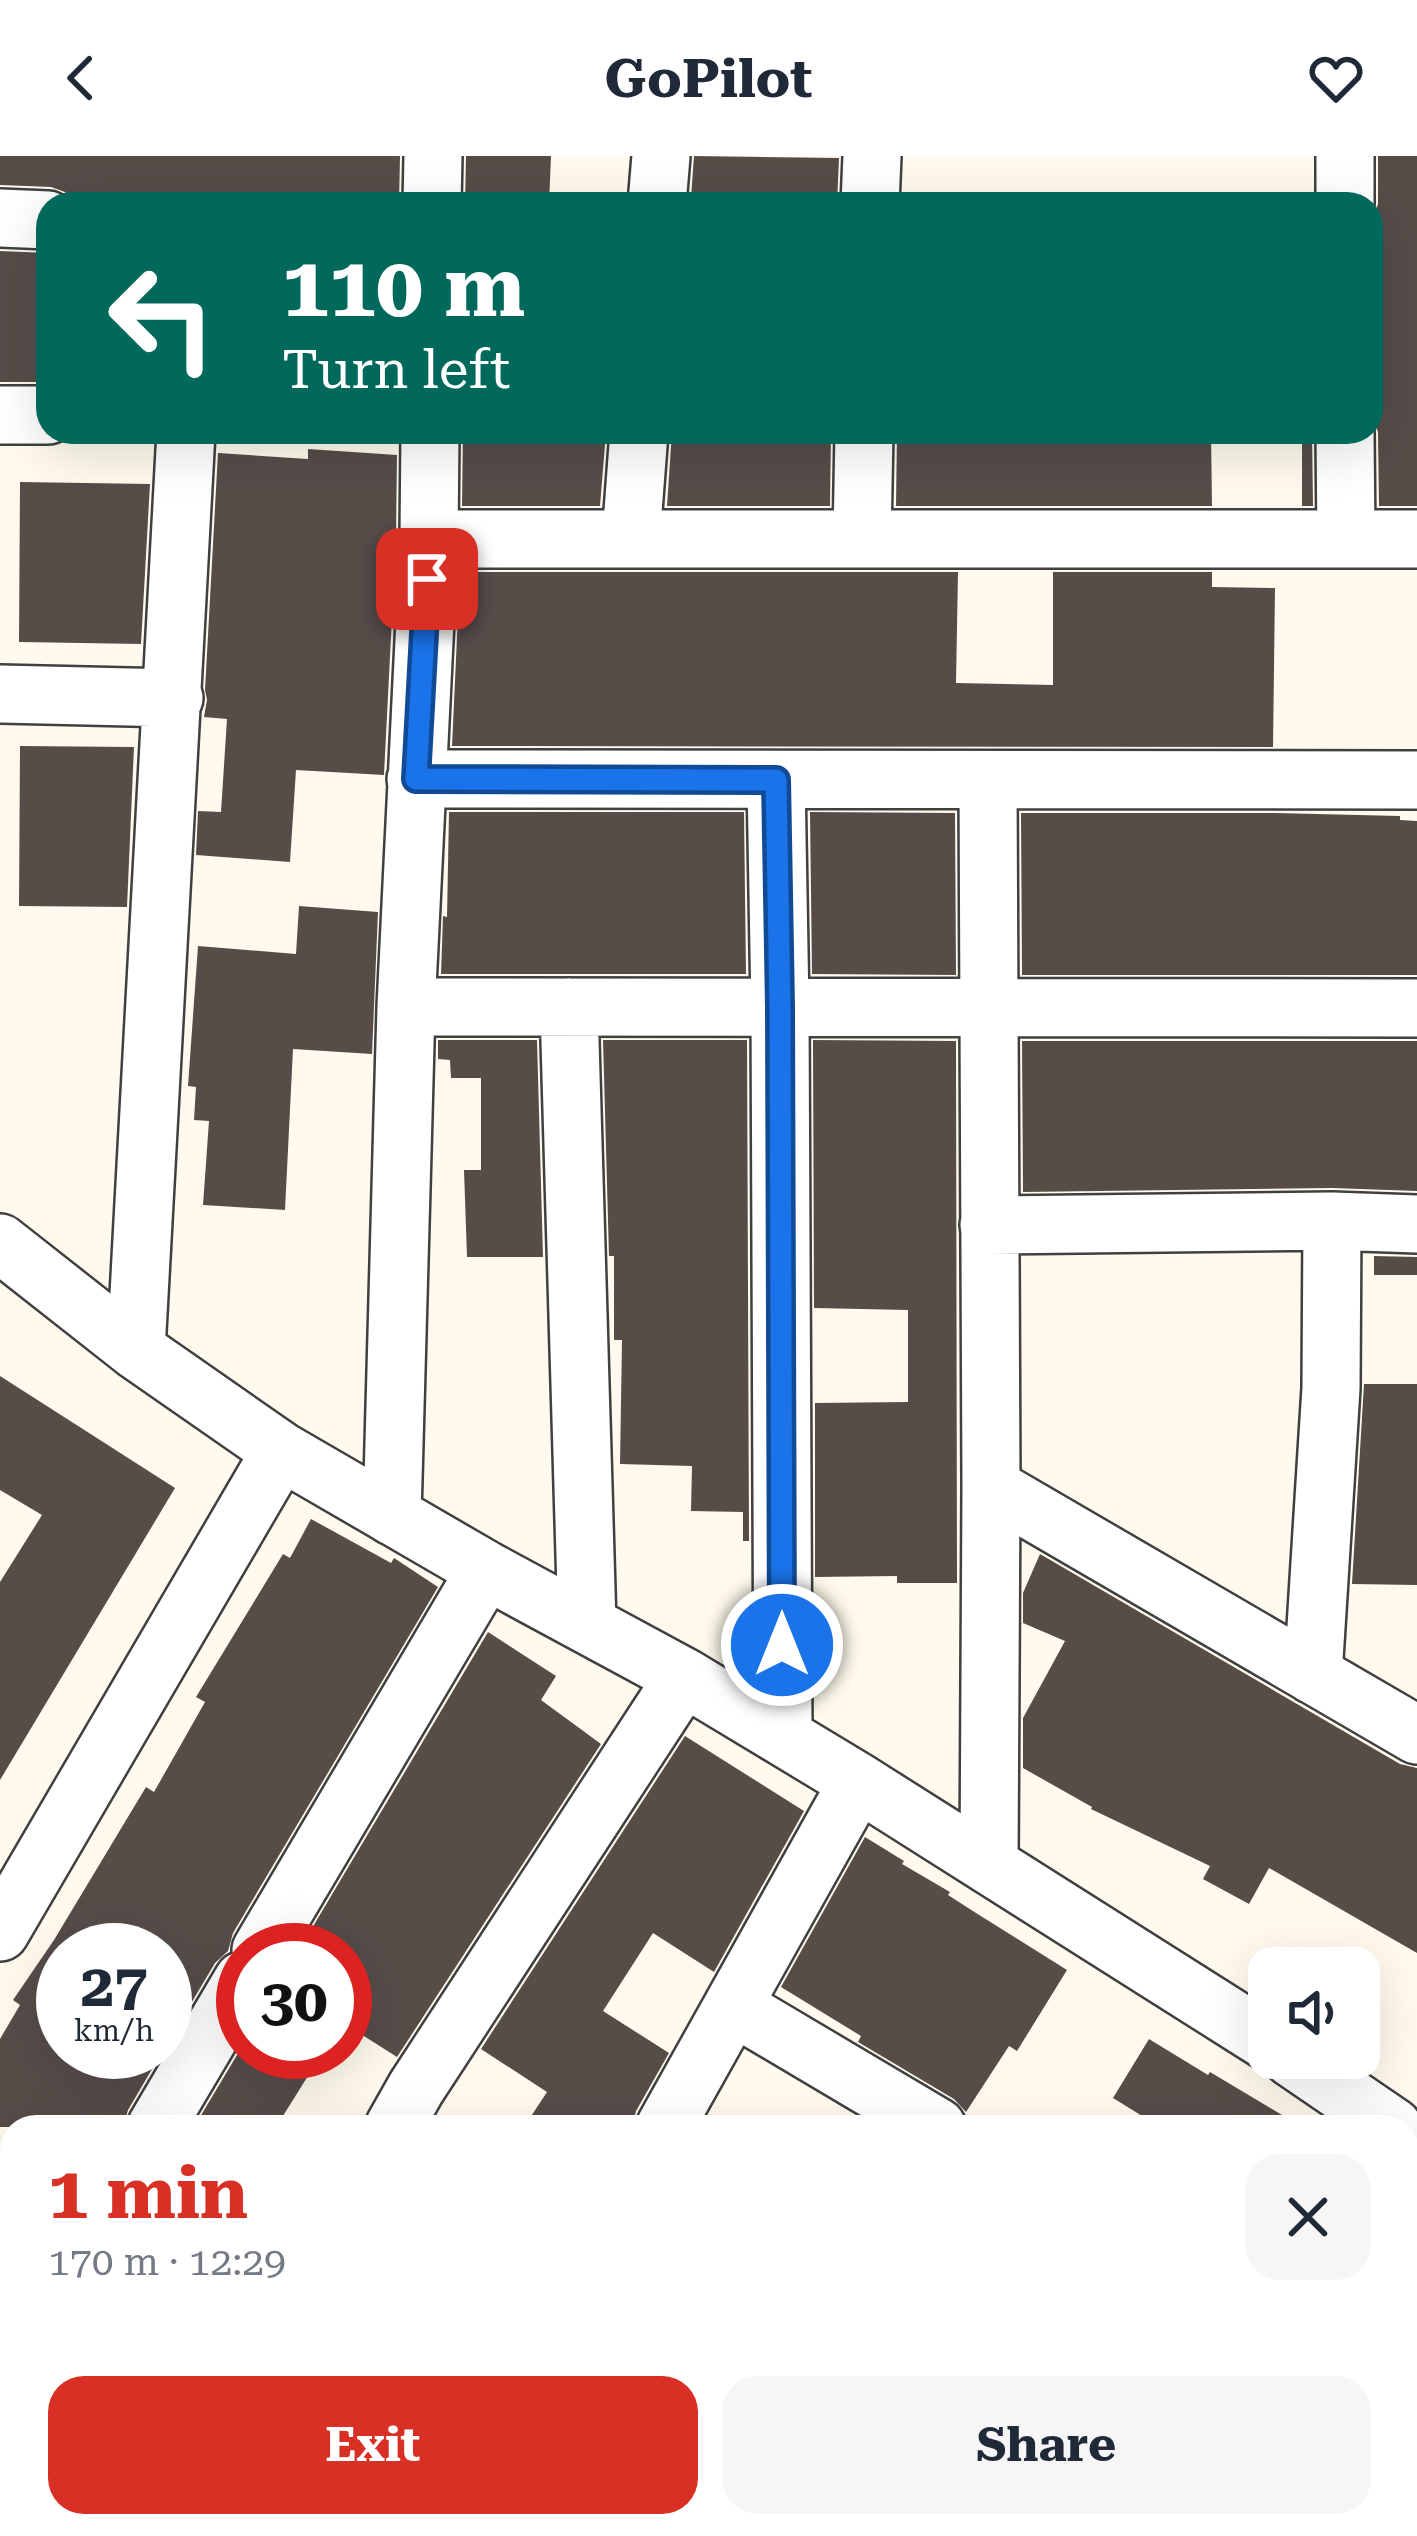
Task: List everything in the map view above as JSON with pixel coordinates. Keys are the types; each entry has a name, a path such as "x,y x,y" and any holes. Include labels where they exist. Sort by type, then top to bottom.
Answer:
{"street":[{"path":"432,192 433,156"},
{"path":"658,192 661,156"},
{"path":"870,192 872,156"},
{"path":"1345,156 1345,192"},
{"path":"0,218 36,220"},
{"path":"0,415 36,415"},
{"path":"136,1350 185,444"},
{"path":"392,1516 406,1007 430,444"},
{"path":"631,538 638,444"},
{"path":"862,539 863,444"},
{"path":"1345,444 1346,539"},
{"path":"429,539 1417,539"},
{"path":"0,694 174,698"},
{"path":"416,779 1417,780"},
{"path":"776,780 783,1736"},
{"path":"988,780 989,1864"},
{"path":"406,1007 1417,1008"},
{"path":"569,1007 586,1624"},
{"path":"1313,1675 1330,1388 1332,1221"},
{"path":"989,1225 1417,1224"},
{"path":"0,1244 136,1350 281,1451 783,1736 1248,2029"},
{"path":"0,1931 281,1451"},
{"path":"991,1487 1417,1735"},
{"path":"277,1923 486,1570"},
{"path":"401,2115 684,1677"},
{"path":"672,2115 858,1782"},
{"path":"733,2006 917,2115"},
{"path":"163,2115 216,2026"},
{"path":"1323,2079 1375,2115"}],"building":[{"path":"0,156 400,156 399,192 65,192 0,185"},
{"path":"466,156 551,156 550,192 465,192"},
{"path":"694,156 839,158 838,192 691,192"},
{"path":"1378,156 1417,156 1417,506 1379,506 1383,192 1378,192"},
{"path":"0,251 36,252 36,382 0,382"},
{"path":"463,444 605,444 600,506 462,506"},
{"path":"671,444 831,444 830,506 667,506"},
{"path":"897,444 1211,444 1212,506 896,506"},
{"path":"1302,444 1312,444 1313,506 1302,506"},
{"path":"308,449 397,455 384,775 296,770 290,862 196,855 198,811 221,812 227,719 204,717 218,453 308,459"},
{"path":"20,482 150,484 141,644 19,642"},
{"path":"460,572 958,572 956,683 1053,685 1053,572 1212,572 1212,587 1275,588 1273,747 452,746"},
{"path":"20,746 134,747 127,907 19,906"},
{"path":"449,812 744,812 746,974 441,974"},
{"path":"810,812 955,813 956,975 812,974"},
{"path":"1021,813 1275,813 1400,816 1400,820 1417,821 1417,975 1022,975"},
{"path":"299,906 378,912 372,1054 293,1049 285,1210 203,1205 209,1121 194,1120 196,1087 188,1086 198,946 296,954"},
{"path":"438,1040 537,1040 543,1257 467,1257 464,1170 481,1170 481,1078 451,1078 450,1060 438,1059"},
{"path":"603,1040 747,1040 749,1541 743,1541 743,1512 691,1511 692,1466 620,1464 622,1340 614,1340"},
{"path":"813,1040 956,1041 957,1583 897,1583 897,1576 815,1577 815,1403 908,1402 908,1310 814,1308"},
{"path":"1022,1041 1417,1041 1417,1191 1023,1192"},
{"path":"1374,1256 1417,1257 1417,1275 1374,1275"},
{"path":"0,1376 175,1488 0,1780 0,1582 42,1515 0,1490"},
{"path":"1364,1384 1417,1384 1417,1585 1352,1584"},
{"path":"311,1519 391,1563 394,1558 438,1587 239,1923 216,1923 216,1962 192,2002 192,1923 64,1923 146,1787 154,1792 205,1702 196,1697 283,1554 290,1558"},
{"path":"1040,1554 1400,1764 1417,1768 1417,1953 1269,1868 1249,1904 1203,1879 1210,1866 1091,1809 1023,1768 1023,1718 1065,1641 1023,1623 1023,1593"},
{"path":"488,1632 556,1676 541,1700 601,1744 397,2057 372,2041 372,1923 315,1923"},
{"path":"685,1736 804,1811 714,1972 653,1933 603,2011 669,2053 635,2115 532,2115 547,2092 481,2049"},
{"path":"865,1837 1067,1970 1017,2051 1009,2046 966,2112 954,2099 858,2042 861,2036 781,1987"},
{"path":"36,1966 36,2079 146,2079 127,2115 0,2115 0,2039 20,2005 13,2000"},
{"path":"1149,2039 1282,2115 1141,2115 1113,2098"},
{"path":"223,2079 306,2079 284,2115 201,2115"}],"route":[{"path":"427,579 416,779 776,780 782,1645"}]}
